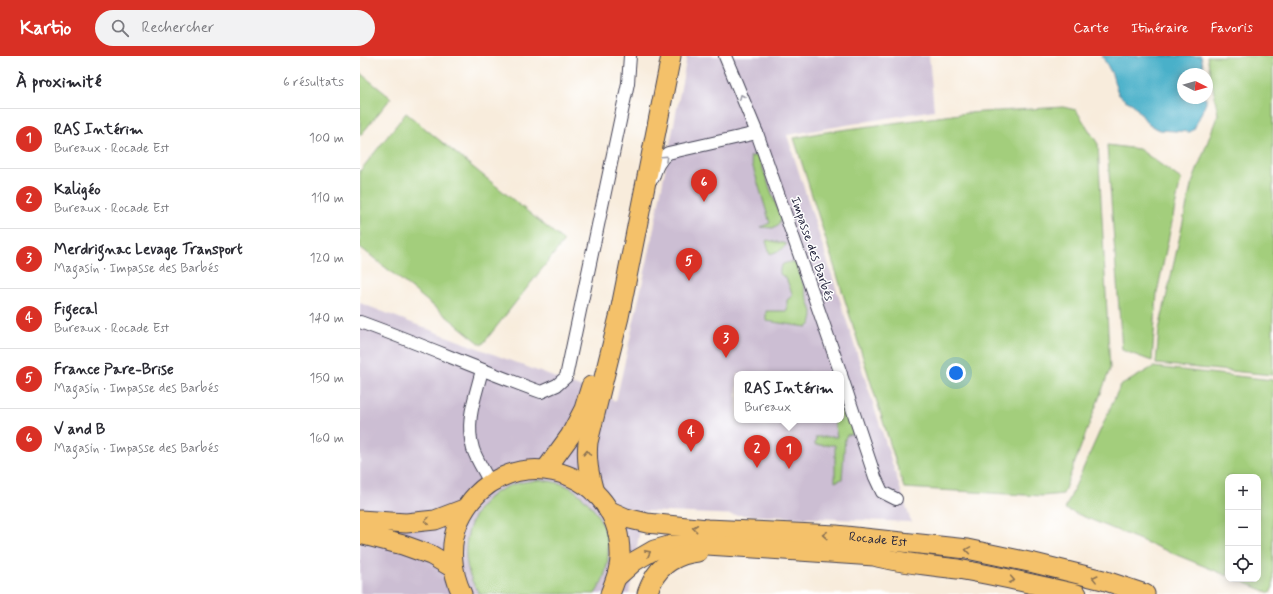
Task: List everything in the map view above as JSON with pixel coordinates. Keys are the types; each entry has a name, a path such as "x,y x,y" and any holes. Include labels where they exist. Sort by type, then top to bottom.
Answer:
{"main road":[{"path":"546,469 573,429 584,409 595,373 614,286 659,56"},
{"path":"594,492 587,462 588,442 607,369 671,56"},
{"path":"462,594 453,568 452,548 456,528 464,509 476,495 490,483 507,474 526,470 546,469 563,473 580,481 594,492 608,510 617,531 620,554 617,577 610,594"},
{"path":"360,520 406,523 435,520 464,509"},
{"name":"Rocade Est","path":"608,510 626,518 647,523 706,529 836,535 967,549 1034,563 1103,580 1146,594"},
{"path":"360,534 410,547 431,555 453,568"},
{"name":"Rocade Est","path":"617,577 634,561 654,550 672,545 707,545 874,556 891,561 959,569 1078,594"},
{"path":"647,594 656,572 672,559 690,553 716,551 874,562 891,561"}],"street":[{"path":"360,322 541,392 556,385 566,377 628,83 630,56"},
{"name":"Impasse des Barbés","path":"725,56 757,133 840,371"},
{"path":"624,287 644,218 656,167 664,156 757,133"},
{"path":"482,370 469,418 470,436 474,451 490,483"},
{"name":"Impasse des Barbés","path":"844,384 875,477 882,492 896,499"}],"shaded area":[{"path":"687,56 929,56 934,110 787,135 911,522 643,511 629,594 360,594 360,303 616,401 649,254"}],"green space":[{"path":"1207,56 1273,56 1273,375 1156,364 1159,330 1191,186 1218,114 1213,88 1213,68 1209,68"},
{"path":"360,73 391,98 360,136"},
{"path":"1063,107 1076,110 1098,144 1110,369 1063,494 1042,496 904,488 794,138 819,133 967,113"},
{"path":"406,113 564,241 482,345 360,247 360,171"},
{"path":"1107,145 1139,149 1181,179 1157,293 1152,361 1122,350"},
{"path":"758,155 781,219 778,225 773,228 761,227 770,223 750,157"},
{"path":"767,240 787,244 781,250 770,254"},
{"path":"790,262 795,263 797,266 813,315 811,324 807,327 766,321 766,311 787,311 787,300 792,296 792,293 786,278 780,274 780,269 783,264"},
{"path":"1153,367 1273,380 1273,587 1270,593 1243,582 1261,582 1261,474 1225,474 1225,575 1065,509 1120,386"},
{"path":"844,404 853,434 847,435 845,438 842,479 835,482 835,445 815,445 816,437 837,437 835,423 844,423"},
{"path":"541,480 560,483 577,492 597,514 603,525 608,548 608,560 601,583 595,594 480,594 472,581 466,552 467,538 471,523 478,510 488,499 500,490 520,483"}],"water":[{"path":"1102,56 1201,56 1204,68 1177,68 1177,104 1206,104 1194,129 1190,132 1160,130 1149,125 1134,105 1119,95 1112,74"}],"place":[{"name":"V and B","path":"704,202"},
{"name":"France Pare-Brise","path":"689,281"},
{"name":"Merdrignac Levage Transport","path":"726,358"},
{"name":"Figecal","path":"691,452"},
{"name":"Kaligéo","path":"757,468"},
{"name":"RAS Intérim","path":"789,469"}]}
